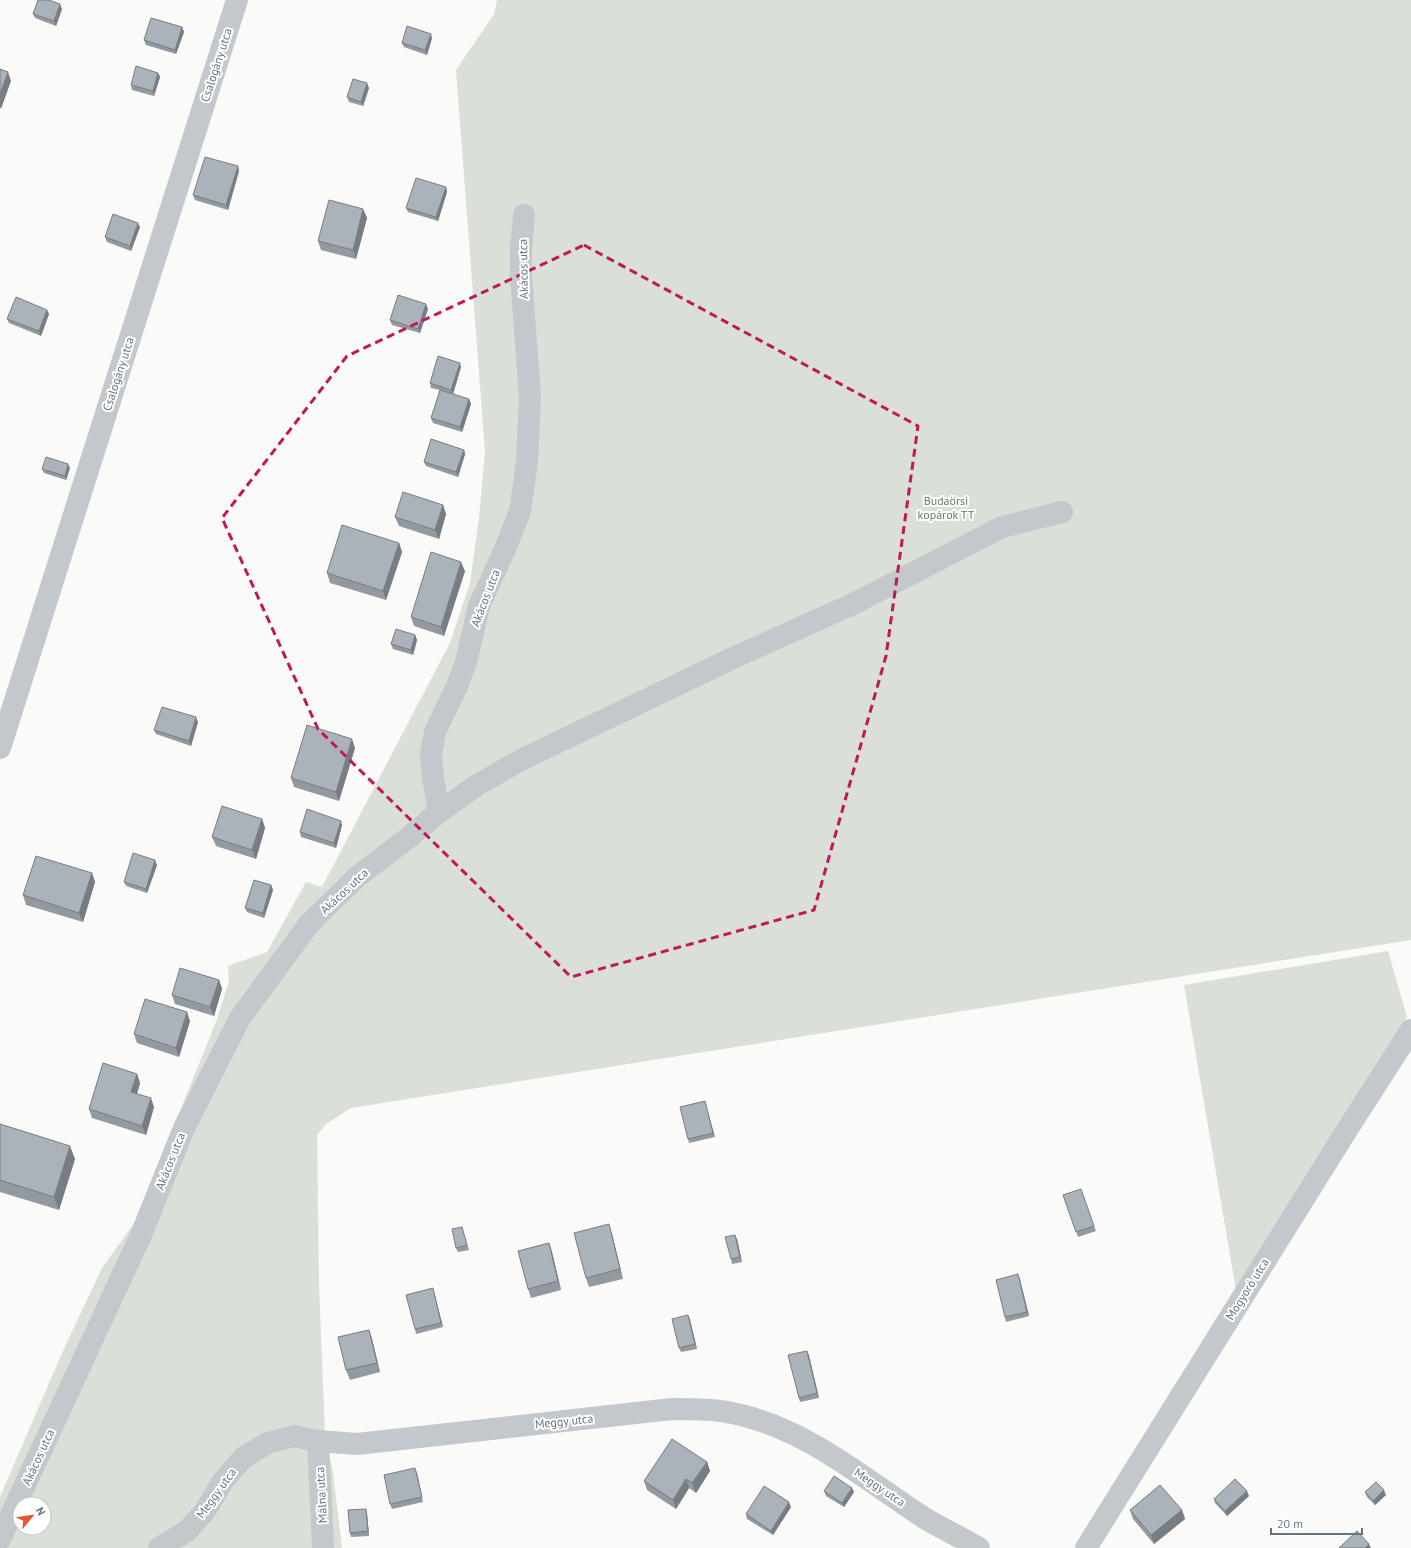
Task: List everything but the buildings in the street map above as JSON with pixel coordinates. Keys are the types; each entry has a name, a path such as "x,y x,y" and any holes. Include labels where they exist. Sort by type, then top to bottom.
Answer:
{"street":[{"name":"Csalogány utca","path":"0,748 236,0"},
{"name":"Akácos utca","path":"0,1539 142,1235 184,1128 240,1018 309,924 358,877 438,813 431,754 435,732 457,686 466,662 479,606 520,511 527,462 530,397 521,276 521,248 524,215"},
{"path":"438,813 477,785 521,760 735,657 853,604 1002,527 1062,512"},
{"name":"Mogyoró utca","path":"1086,1548 1411,1030"},
{"name":"Meggy utca","path":"159,1548 188,1531 205,1511 223,1481 243,1458 268,1443 294,1436 318,1441 358,1444 672,1409 710,1410 741,1414 783,1428 833,1456 927,1519 979,1548"},
{"name":"Málna utca","path":"318,1441 323,1548"}],"highlighted area":[{"path":"584,245 918,426 886,656 814,910 571,977 318,729 222,518 347,356"}],"green space":[{"name":"Budaörsi kopárok TT","path":"497,0 1411,0 1411,940 351,1108 326,1124 317,1135 319,1285 325,1433 333,1473 342,1548 0,1548 0,1497 62,1353 102,1268 135,1222 216,1022 229,981 228,966 267,952 306,882 322,887 450,643 470,583 479,518 485,452 456,70 494,14"},
{"path":"1388,951 1407,1017 1237,1296 1184,985"}]}
